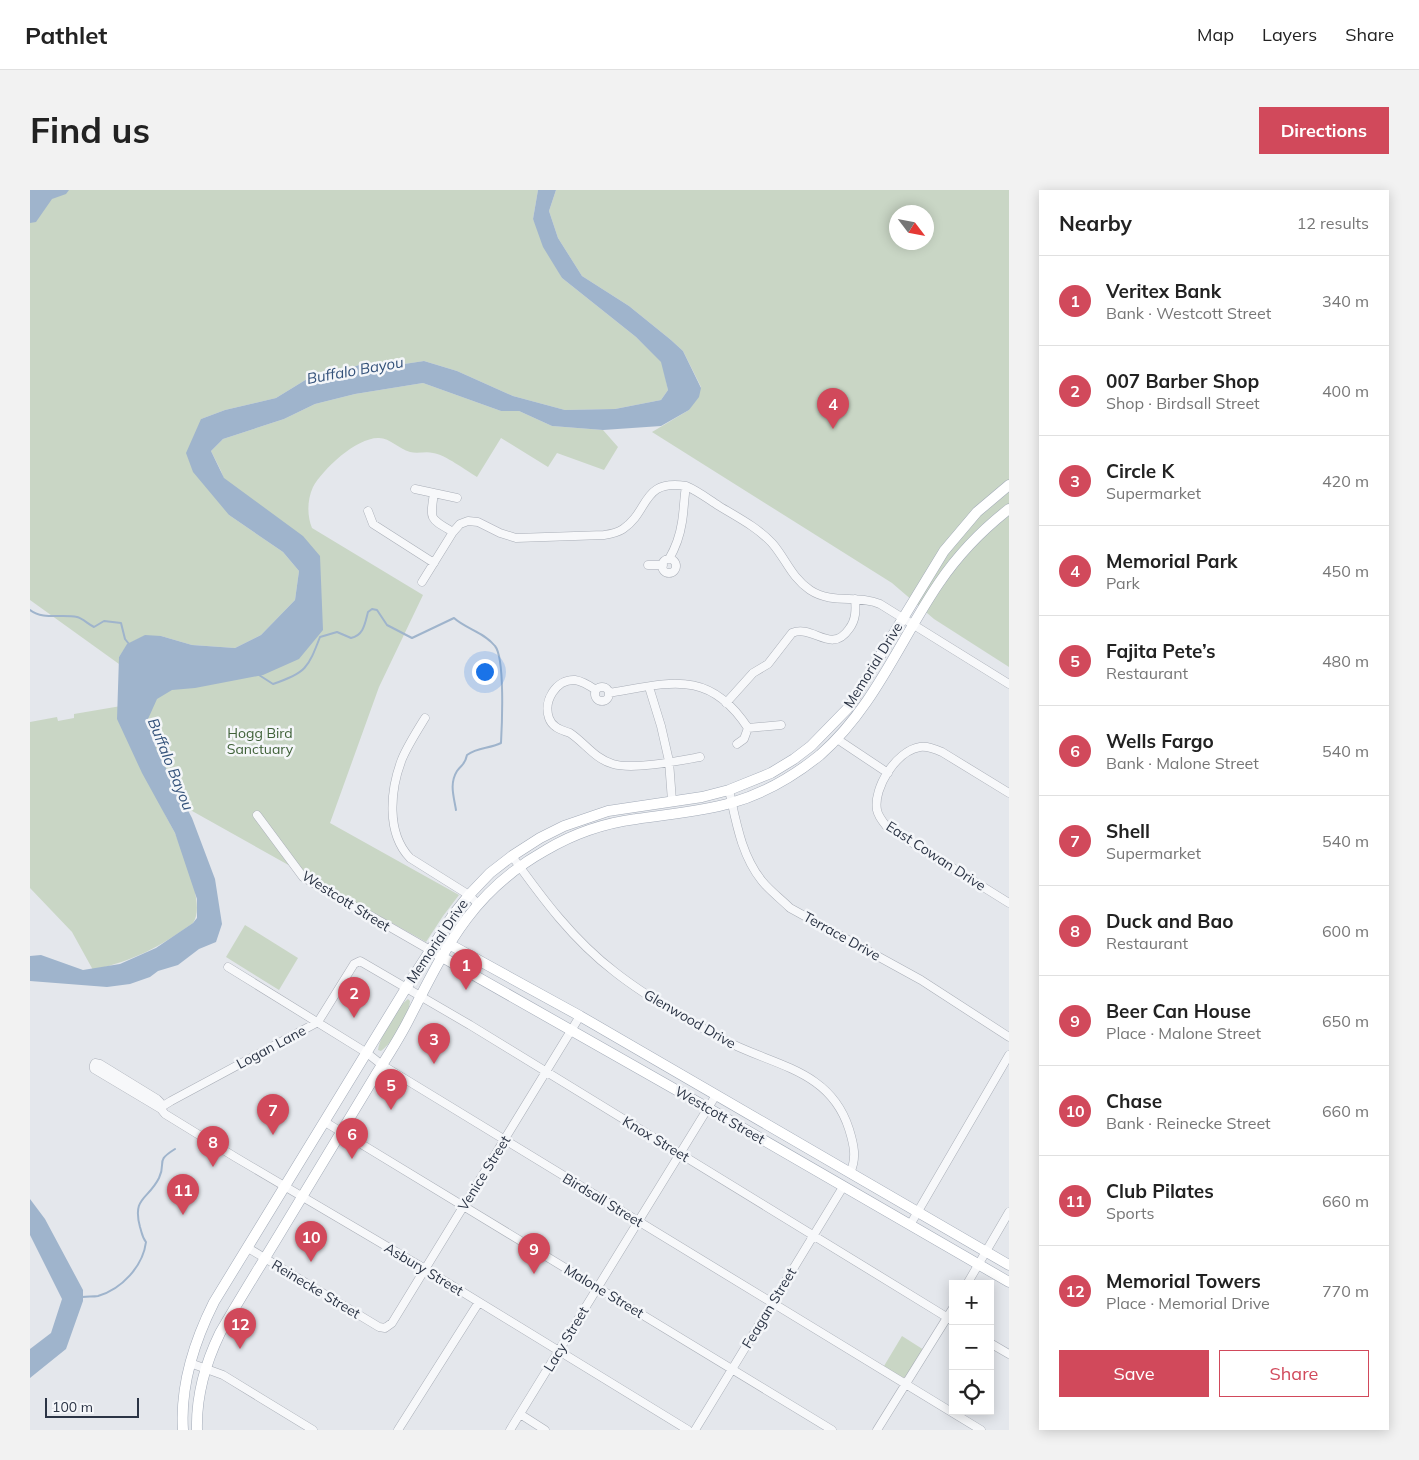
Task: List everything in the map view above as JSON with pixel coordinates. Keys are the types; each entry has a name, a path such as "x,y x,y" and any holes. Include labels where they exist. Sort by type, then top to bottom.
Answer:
{"main road":[{"name":"Memorial Drive","path":"183,1430 184,1393 190,1363 208,1315 406,988 453,915 469,895 490,873 512,856 540,838 564,826 631,807 702,797 729,790 771,773 794,759 811,746 848,707 944,551 977,512 1009,485"},
{"name":"Memorial Drive","path":"197,1430 199,1395 205,1368 220,1333 409,1019 442,955 478,904 520,866 564,840 612,823 732,803 777,784 802,769 837,739 853,721 868,701 938,584 956,560 990,525 1009,509"},
{"path":"837,739 835,731 847,716 848,707"},
{"path":"771,773 777,784"},
{"path":"672,801 674,813"},
{"path":"564,840 571,830 590,824 594,816"},
{"path":"430,950 442,944 449,944"},
{"name":"Westcott Street","path":"449,944 580,1016 1009,1265"},
{"name":"Westcott Street","path":"430,950 511,994 1009,1282"},
{"path":"511,994 518,982"},
{"path":"843,1186 850,1173"}],"street":[{"path":"663,566 664,562 670,559 675,548 682,523 686,486"},
{"path":"422,582 452,532 460,524 472,520 500,534 516,538 604,536 616,533 628,525 652,492 660,487 686,486 756,529 773,544 791,572 812,591 836,600 856,599 872,601 914,624 1009,684"},
{"path":"415,489 457,498"},
{"path":"434,493 431,514 434,520 452,532"},
{"path":"368,511 373,524 434,563"},
{"path":"663,566 666,571 674,571 676,564 670,559"},
{"path":"648,565 663,566"},
{"path":"726,703 753,674 768,664 792,633 800,631 824,639 835,640 841,638 849,630 854,620 856,599"},
{"path":"596,690 576,680 562,682 554,691 548,703 547,711 550,720 556,727 569,733 590,751 611,764 625,766 700,757"},
{"path":"609,693 648,686 681,683 701,687 726,703 742,718 748,728 744,740 736,744"},
{"path":"604,686 609,693 607,699 600,701 595,697 596,690 599,687 604,686"},
{"path":"648,686 661,726 669,761 672,801"},
{"path":"425,718 402,759 397,777 392,815 395,837 402,850 410,858 469,895 478,904"},
{"path":"748,728 781,725"},
{"path":"837,739 888,773"},
{"name":"East Cowan Drive","path":"1009,794 942,752 931,748 919,747 909,751 897,760 888,773 877,796 877,812 887,826 1009,903"},
{"name":"Terrace Drive","path":"729,790 739,834 747,857 766,886 790,908 921,980 1009,1036"},
{"name":"Westcott Street","path":"257,815 303,876 430,950"},
{"name":"Glenwood Drive","path":"512,856 549,907 573,934 614,972 642,992 724,1040 789,1066 820,1085 839,1106 847,1123 856,1157 850,1173"},
{"name":"Knox Street","path":"358,961 363,962 546,1072 949,1318"},
{"name":"Logan Lane","path":"161,1109 171,1101 318,1022 354,964 358,961"},
{"name":"Birdsall Street","path":"228,967 382,1064 980,1430"},
{"name":"Venice Street","path":"385,1328 392,1323 580,1016"},
{"path":"910,1225 1009,1055"},
{"name":"Asbury Street","path":"121,1081 157,1099 165,1114 212,1144 425,1269 688,1430"},
{"name":"Lacy Street","path":"510,1430 716,1094"},
{"name":"Malone Street","path":"325,1122 832,1430"},
{"name":"Feagan Street","path":"695,1430 843,1186"},
{"path":"969,1280 1009,1212"},
{"name":"Reinecke Street","path":"248,1248 379,1327 385,1328"},
{"path":"398,1430 479,1302"},
{"path":"877,1430 905,1384 949,1320"},
{"path":"994,1345 1009,1354"},
{"path":"190,1363 223,1375 313,1430"},
{"path":"520,1414 545,1430"}],"green space":[{"path":"30,190 538,190 533,219 562,278 636,337 662,362 668,390 661,400 615,409 565,410 513,396 457,371 424,361 391,366 359,365 307,379 276,398 225,410 201,419 229,515 283,552 299,571 295,600 261,635 235,648 192,645 161,636 127,645 119,657 119,664 30,600"},
{"path":"556,190 1009,190 1009,667 934,619 892,583 652,432 689,410 701,387 683,351 629,306 582,276 558,238 549,211"},
{"name":"Hogg Bird Sanctuary","path":"423,383 501,411 519,411 552,426 603,430 618,447 604,470 557,453 548,467 501,438 477,477 438,454 410,452 383,438 370,439 351,448 332,463 311,492 308,508 312,528 423,595 379,687 330,823 459,895 426,942 160,793 163,809 175,833 192,879 197,904 193,923 146,952 93,970 72,932 30,888 30,722 57,717 58,721 74,718 74,714 121,706 198,651 245,648 279,624 299,604 303,572 229,493 211,451 223,439 284,419 315,404 355,394"},
{"path":"245,925 298,958 279,990 226,957"},
{"path":"408,999 410,1001 409,1007 400,1028 386,1047 381,1051 378,1050 390,1022 399,1008"},
{"path":"902,1336 924,1350 903,1378 884,1366"}],"water":[{"path":"30,190 69,190 66,194 52,199 36,222 30,223"},
{"name":"Buffalo Bayou","path":"538,190 556,190 549,211 558,238 582,276 629,306 683,351 701,388 699,397 689,410 661,426 603,430 552,426 519,411 501,411 423,383 355,394 315,404 284,419 223,439 211,451 224,478 303,536 320,556 323,630 299,659 263,675 195,688 172,690 157,699 148,719 157,751 192,818 215,879 222,924 216,942 199,949 178,965 158,971 150,977 130,984 107,987 30,981 30,956 41,955 83,970 120,964 156,948 193,923 197,918 197,899 175,833 142,773 117,719 119,657 127,644 145,635 161,636 192,645 235,648 261,635 295,600 299,571 283,552 229,515 193,472 186,453 201,419 225,410 276,398 307,379 359,365 391,366 424,361 457,371 513,396 565,410 615,409 661,400 668,390 661,362 636,337 562,278 543,247 533,219"},
{"path":"30,1199 45,1219 83,1290 83,1301 66,1349 30,1378 30,1349 51,1333 62,1299 30,1235"}],"waterway":[{"path":"259,675 273,684 293,676 309,663 320,637 337,632 351,638 359,634 365,624 368,612 372,609 377,610 387,625 412,638 454,618 486,637 495,646 498,653 502,677 501,743 467,755 453,781 456,810"},
{"path":"30,610 46,616 77,617 94,627 104,621 121,623 125,639 129,644"},
{"path":"82,1297 98,1296 107,1293 123,1282 136,1268 141,1260 146,1242 142,1235 138,1210 142,1199 159,1178 163,1160 175,1149"}],"place":[{"name":"Memorial Park","path":"833,429"},
{"name":"Veritex Bank","path":"466,990"},
{"name":"007 Barber Shop","path":"354,1018"},
{"name":"Circle K","path":"434,1064"},
{"name":"Fajita Pete’s","path":"391,1110"},
{"name":"Shell","path":"273,1135"},
{"name":"Wells Fargo","path":"352,1159"},
{"name":"Duck and Bao","path":"213,1167"},
{"name":"Club Pilates","path":"183,1215"},
{"name":"Chase","path":"311,1262"},
{"name":"Beer Can House","path":"534,1274"},
{"name":"Memorial Towers","path":"240,1349"}]}
